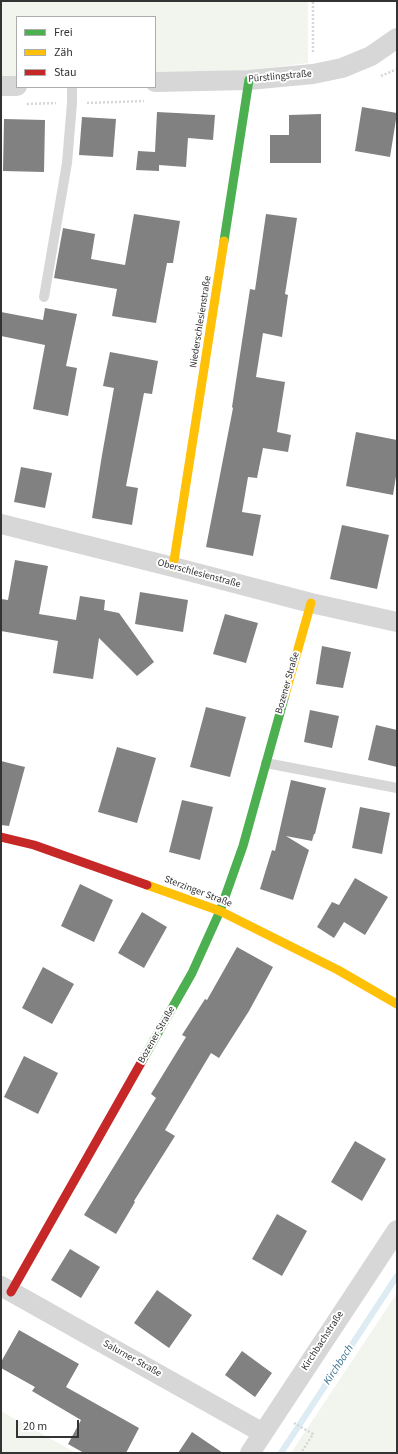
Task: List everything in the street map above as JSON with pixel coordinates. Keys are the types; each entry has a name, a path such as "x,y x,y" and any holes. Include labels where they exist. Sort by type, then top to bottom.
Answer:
{"street":[{"name":"Pürstlingstraße","path":"153,91 313,74 342,68 371,56 397,38"},
{"name":"Niederschlesienstraße","path":"173,567 249,80"},
{"path":"1,86 16,86"},
{"name":"Oberschlesienstraße","path":"1,524 311,603 397,622"},
{"name":"Bozener Straße","path":"6,1289 192,973 220,911 243,846 311,603"},
{"name":"Sterzinger Straße","path":"1,837 34,845 220,911 338,970 397,1004"},
{"name":"Kirchbachstraße","path":"250,1453 397,1230"},
{"name":"Salurner Straße","path":"6,1289 263,1433"}],"lane":[{"path":"44,297 67,163 72,88"},
{"path":"266,763 397,788"}],"path":[{"path":"313,1 313,74"},
{"path":"25,104 72,103 153,91"},
{"path":"301,1453 313,1434"}],"shaded area":[{"path":"1,1 308,1 308,63 251,70 156,72 156,16 16,16 16,76 1,76"},
{"path":"397,1293 397,1453 291,1453"},
{"path":"1,1411 76,1453 1,1453"}],"building":[{"path":"362,107 397,113 390,157 355,151"},
{"path":"157,112 215,115 213,140 188,138 186,167 159,165 159,171 136,170 138,151 155,152"},
{"path":"321,114 321,163 270,163 270,135 289,135 289,115"},
{"path":"82,117 116,119 113,157 79,155"},
{"path":"4,119 45,120 44,172 3,171"},
{"path":"134,214 180,221 173,263 167,263 156,323 112,316 117,289 54,278 63,228 95,234 91,259 125,265"},
{"path":"266,214 297,218 285,294 288,295 282,337 263,333 256,377 285,382 277,432 291,435 288,452 263,448 257,478 248,477 242,512 261,515 253,556 206,547 233,408 250,289 255,290"},
{"path":"45,308 77,314 66,366 77,368 68,416 33,409 45,345 1,336 1,312 43,320"},
{"path":"110,352 158,361 152,394 144,393 126,486 138,488 132,525 92,518 114,388 103,386"},
{"path":"356,432 397,440 397,470 393,495 346,486"},
{"path":"21,467 52,473 45,508 14,502"},
{"path":"342,525 389,535 377,589 330,579"},
{"path":"15,560 48,566 39,614 76,620 80,596 105,600 104,610 119,613 154,662 137,676 99,638 93,679 53,673 58,641 1,631 1,599 8,600"},
{"path":"140,592 188,600 183,632 135,624"},
{"path":"225,614 258,623 246,663 213,654"},
{"path":"322,646 351,652 343,688 316,684"},
{"path":"206,707 246,717 230,777 190,767"},
{"path":"310,710 339,716 332,748 304,742"},
{"path":"376,725 397,730 397,767 368,760"},
{"path":"117,747 156,758 137,823 98,812"},
{"path":"1,761 25,767 9,826 1,825"},
{"path":"291,780 326,788 312,841 286,836 309,850 293,900 260,889 272,850 275,851"},
{"path":"182,800 213,807 200,860 169,852"},
{"path":"360,807 390,813 382,854 352,848"},
{"path":"355,878 388,897 365,935 344,922 334,938 317,927 332,902 339,905"},
{"path":"80,884 113,900 94,942 61,926"},
{"path":"142,912 167,927 144,968 118,953"},
{"path":"237,947 273,967 249,1011 219,1058 211,1053 165,1130 175,1136 134,1201 135,1202 116,1234 84,1215 156,1098 151,1094 186,1037 182,1035 205,999 207,1000"},
{"path":"43,967 74,984 52,1024 22,1008"},
{"path":"24,1056 58,1073 38,1114 4,1097"},
{"path":"355,1141 386,1159 362,1201 331,1182"},
{"path":"277,1214 307,1231 282,1276 252,1259"},
{"path":"70,1249 100,1267 81,1298 51,1280"},
{"path":"157,1290 192,1315 169,1348 134,1323"},
{"path":"19,1330 79,1364 66,1387 139,1428 126,1453 84,1453 68,1444 81,1420 32,1391 35,1387 1,1368 1,1362"},
{"path":"242,1351 272,1373 255,1397 225,1375"},
{"path":"192,1432 223,1453 178,1453"}],"waterway":[{"name":"Kirchbach","path":"281,1453 397,1276"}],"traffic: fast":[{"path":"224,241 249,80"},
{"path":"142,1061 192,973 220,911 243,846 285,695"}],"traffic: slow":[{"path":"173,567 224,241"},
{"path":"285,695 311,603"},
{"path":"147,885 220,911 338,970 397,1004"}],"traffic: jam":[{"path":"1,837 34,845 147,885"},
{"path":"11,1292 142,1061"}]}
